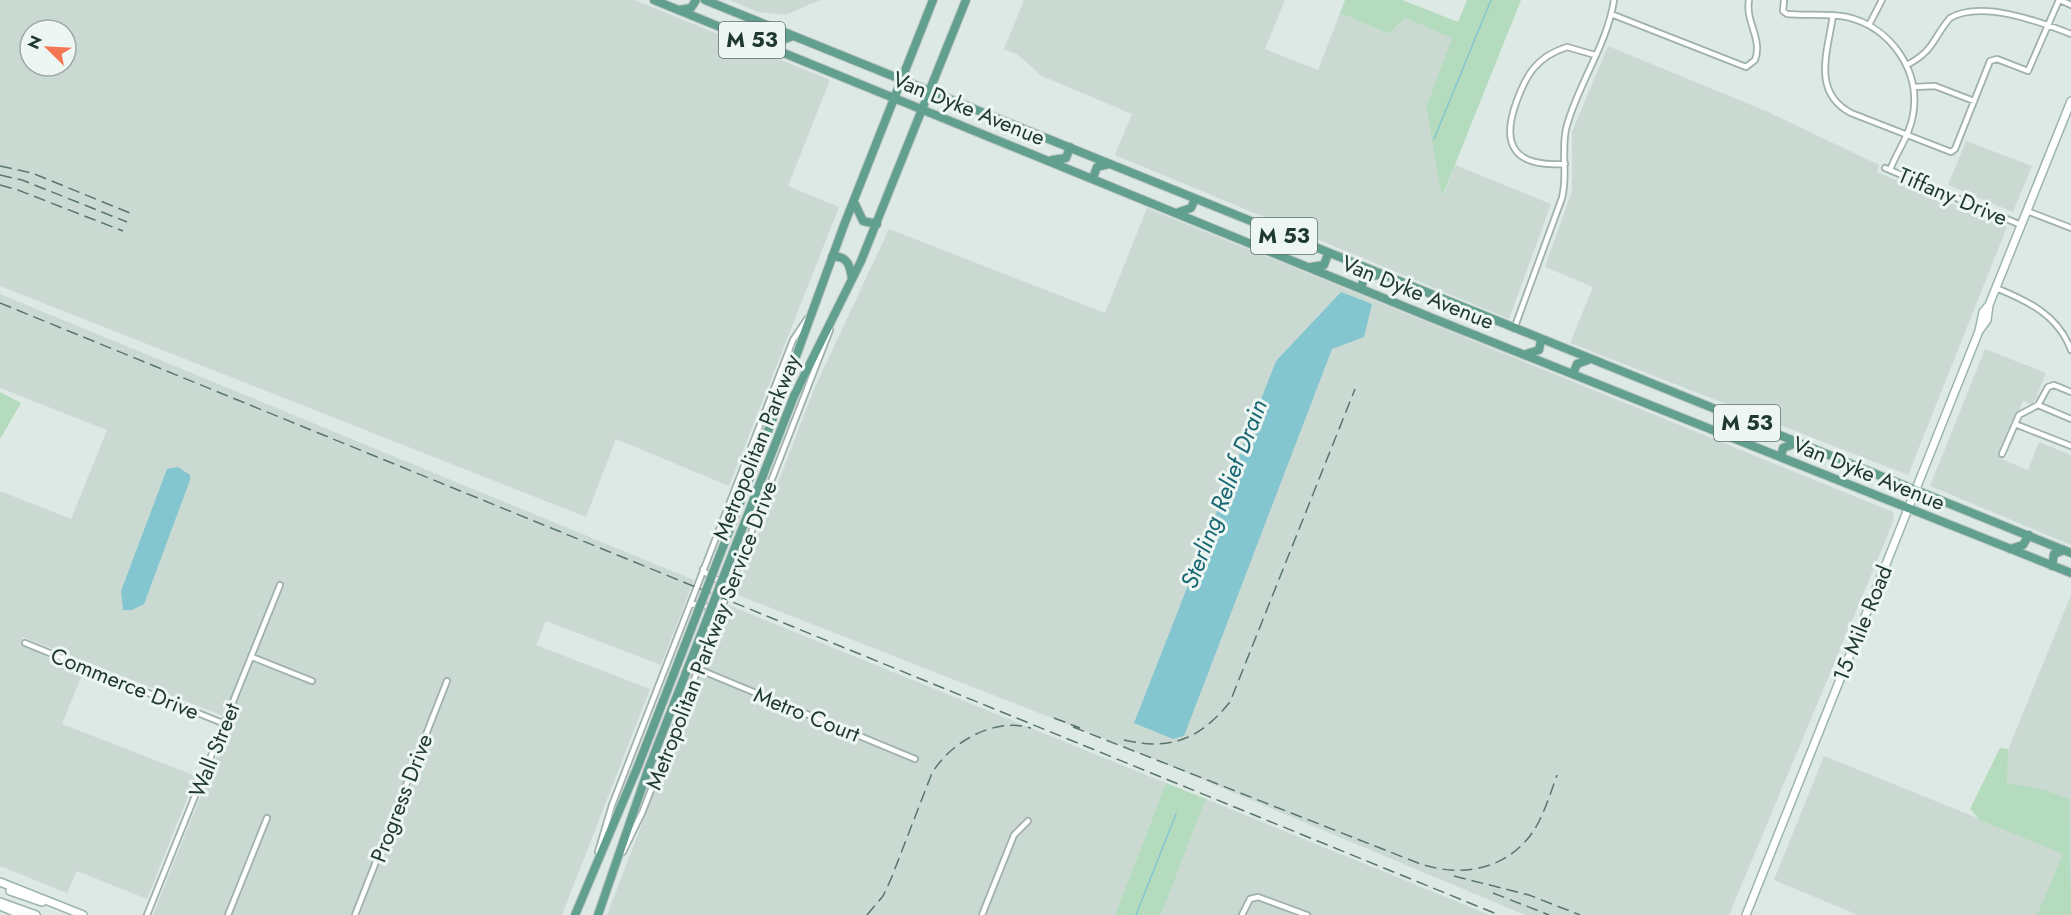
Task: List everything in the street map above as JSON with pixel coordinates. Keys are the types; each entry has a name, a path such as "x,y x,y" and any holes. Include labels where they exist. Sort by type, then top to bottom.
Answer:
{"main road":[{"name":"Van Dyke Avenue","path":"654,0 1573,374 2071,573"},
{"path":"678,10 691,8 696,0"},
{"name":"Van Dyke Avenue","path":"705,0 2068,552"},
{"name":"Metropolitan Parkway","path":"575,915 638,766 783,392 832,257 933,0"},
{"name":"Metropolitan Parkway","path":"598,915 648,770 794,396 877,224 965,0"},
{"path":"778,50 782,40 795,36"},
{"name":"15 Mile Road","path":"1746,915 1979,331 1983,312 1989,305 2071,101"},
{"path":"1048,160 1066,158 1070,147"},
{"path":"1093,178 1097,167 1111,164"},
{"path":"1174,211 1188,210 1195,199"},
{"path":"854,201 862,221 877,224"},
{"path":"1309,267 1324,265 1328,254"},
{"path":"832,257 841,257 847,261 852,279"},
{"path":"1361,288 1364,278 1378,274"},
{"path":"1525,354 1539,350 1541,340"},
{"path":"1573,374 1577,364 1589,359"},
{"path":"1739,440 1750,437 1754,426"},
{"path":"1781,457 1786,445 1798,443"},
{"path":"2010,549 2023,545 2029,535"},
{"path":"2052,566 2054,554 2068,552"},
{"path":"0,882 83,915"},
{"path":"0,886 34,901 53,903"},
{"path":"0,904 22,915"},
{"path":"0,904 36,915"}],"street":[{"path":"1514,329 1562,198 1566,130 1611,14 1614,0"},
{"path":"1611,14 1737,65 1751,65 1758,48 1748,16 1749,0"},
{"path":"1784,0 1784,13 1833,15 1869,25 1894,45 1907,65 1914,87 1913,114 1907,135"},
{"path":"1869,25 1882,0"},
{"path":"1833,15 1824,73 1827,89 1841,108 1952,152 1992,59 2025,71 2030,70 2059,0 2071,5"},
{"path":"1907,65 1926,53 1952,16 1970,5"},
{"path":"2001,6 2071,34"},
{"path":"1565,164 1541,163 1522,156 1510,140 1510,120 1525,78 1537,64 1567,47 1595,55"},
{"path":"1914,87 1935,86 1974,101"},
{"name":"Tiffany Drive","path":"1907,135 1887,169 2021,225"},
{"path":"2027,211 2071,228"},
{"path":"1996,288 2039,308 2060,329 2070,343 2071,350"},
{"name":"Metropolitan Parkway Service Drive","path":"615,868 642,813 841,300"},
{"name":"Metropolitan Parkway Service Drive","path":"595,866 612,805 792,340 812,312"},
{"path":"2002,454 2015,423 2022,413 2038,405 2045,390 2051,385 2071,392"},
{"path":"2038,405 2071,419"},
{"path":"2015,423 2071,446"},
{"path":"704,568 708,575 725,582 732,581"},
{"name":"Wall Street","path":"147,915 280,585"},
{"path":"689,606 698,604 714,610 718,617"},
{"name":"Commerce Drive","path":"25,643 225,724"},
{"path":"252,657 312,681"},
{"name":"Metro Court","path":"698,669 915,759"},
{"name":"Progress Drive","path":"355,915 447,681"},
{"path":"228,915 267,818"},
{"path":"982,915 1014,835 1028,821"},
{"path":"1242,915 1251,898 1263,897 1307,915"}],"shaded area":[{"path":"0,0 635,0 830,80 788,186 839,207 729,486 616,439 586,517 0,286"},
{"path":"730,0 820,0 785,15 758,12"},
{"path":"1024,0 1285,0 1265,49 1318,70 1340,13 1389,34 1405,18 1453,38 1426,107 1443,196 1455,165 1551,204 1509,319 1115,155 1132,114 1042,76 1018,55 1004,49"},
{"path":"1608,46 1766,111 1879,165 1877,172 2007,227 1908,475 1570,343 1593,287 1545,267 1572,191 1572,132"},
{"path":"1966,141 2032,166 2013,212 1948,185"},
{"path":"1147,208 1893,512 1894,518 1887,537 1729,915 1525,915 1113,742 735,594 815,387 889,229 1105,313"},
{"path":"0,294 694,580 661,665 546,621 536,645 650,689 562,915 153,915 231,719 23,637 20,645 84,670 62,724 196,776 147,899 77,871 67,893 0,866 0,491 71,519 107,430 0,388"},
{"path":"1985,349 2046,373 2033,405 2023,401 1999,458 2028,470 2039,442 2071,455 2071,545 1930,486"},
{"path":"2071,595 2071,915 1858,915 1774,880 1824,756 1980,819"},
{"path":"726,604 1166,783 1115,915 607,915"},
{"path":"1206,799 1490,915 1161,915"}],"green space":[{"path":"1345,0 1402,0 1458,22 1467,0 1521,0 1442,197 1426,107 1452,38 1405,18 1389,34 1340,13"},
{"path":"0,392 21,403 0,439"},
{"path":"2000,748 2008,749 2007,783 2045,790 2069,799 2071,915 2037,915 2063,854 1980,820 1970,809"},
{"path":"1166,783 1206,799 1161,915 1115,915"}],"water":[{"path":"1341,292 1372,304 1364,337 1332,349 1184,736 1173,739 1134,723 1276,361"},
{"path":"178,467 190,475 190,480 144,604 132,610 123,610 121,591 167,469"}],"waterway":[{"name":"Sterling Relief Drain","path":"1434,139 1491,0"},
{"name":"Sterling Relief Drain","path":"1136,915 1176,814"}],"railway":[{"path":"0,166 32,173 130,213"},
{"path":"0,175 22,180 127,222"},
{"path":"0,185 123,231"},
{"path":"0,303 1499,915"},
{"path":"1124,740 1156,744 1183,739 1207,725 1230,702 1355,389"},
{"path":"1054,718 1080,728"},
{"path":"867,915 883,896 932,773 940,762 962,742 988,729 1003,726 1031,728"},
{"path":"1073,727 1418,863 1451,870 1484,867 1513,853 1536,827 1557,775"},
{"path":"1454,876 1529,895 1580,915"},
{"path":"1493,893 1549,915"}]}
